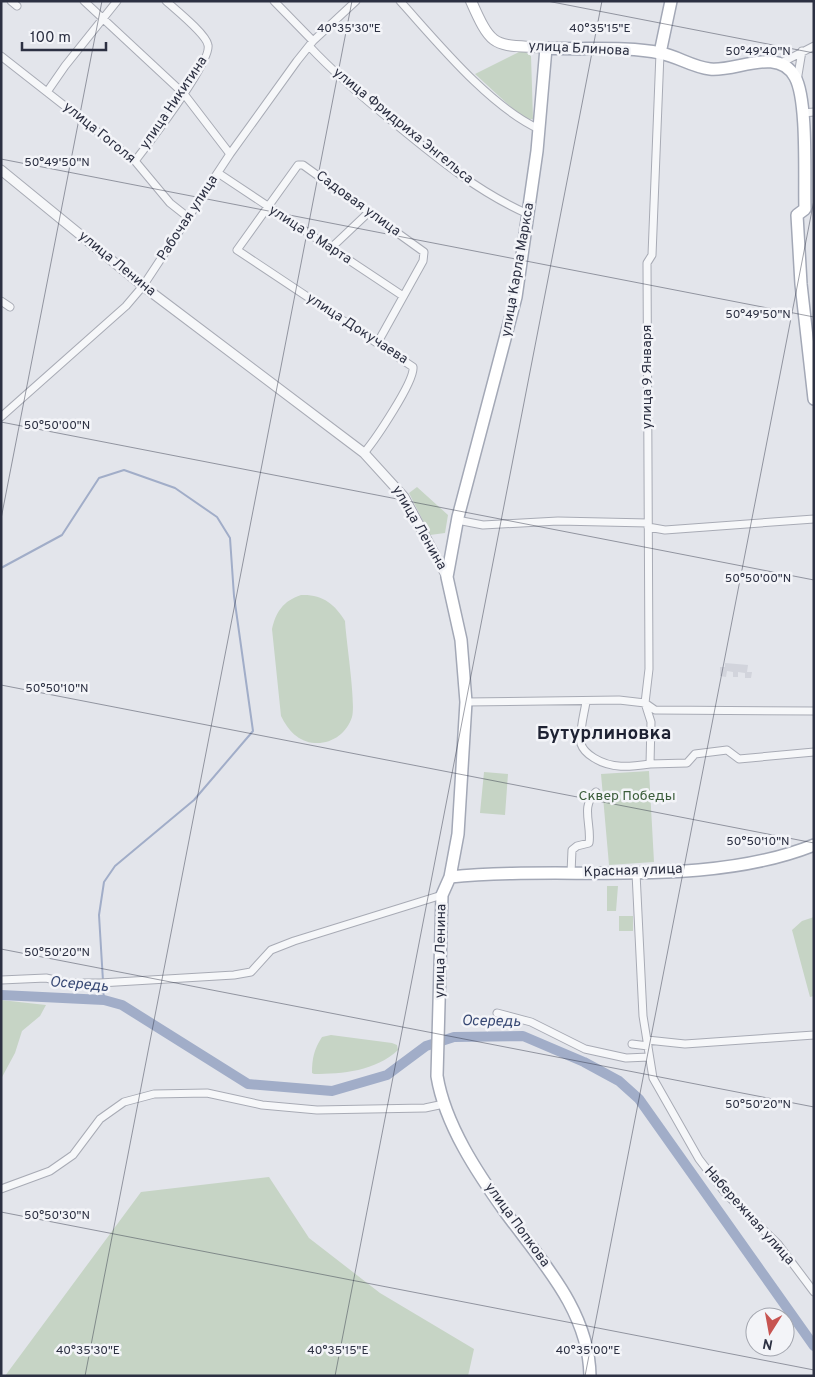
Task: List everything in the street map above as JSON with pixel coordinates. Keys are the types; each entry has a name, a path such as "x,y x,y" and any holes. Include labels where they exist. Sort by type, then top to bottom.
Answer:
{"main road":[{"name":"улица Блинова","path":"470,1 486,33 495,42 509,45 660,53 711,70 759,62 779,64"},
{"path":"660,53 671,1"},
{"name":"улица Карла Маркса","path":"447,576 457,520 511,322 539,129 546,48"},
{"path":"779,64 790,70 801,90 808,112 805,209 797,215 801,284 814,399"},
{"name":"улица Ленина","path":"437,1076 442,895 450,877 458,834 466,702 461,640 447,576"},
{"name":"Красная улица","path":"450,877 636,873 730,865 769,859 814,845"},
{"name":"улица Попкова","path":"437,1076 444,1104 463,1144 486,1184 561,1286 581,1331 589,1359 590,1376"}],"street":[{"path":"84,1 184,94 230,154"},
{"path":"47,92 117,1"},
{"name":"улица Никитина","path":"136,161 184,94 206,58 208,45 166,1"},
{"name":"улица Фридриха Энгельса","path":"274,1 329,67 429,151 494,197 528,214"},
{"name":"Рабочая улица","path":"1,417 126,306 143,286 230,154 311,44 356,1"},
{"path":"400,1 466,72 518,118 539,129"},
{"path":"779,64 814,46"},
{"path":"797,82 802,51"},
{"name":"улица 9 Января","path":"645,703 649,669 647,263 652,255 660,53"},
{"name":"улица Гоголя","path":"1,56 136,161 170,203 189,218"},
{"name":"Садовая улица","path":"240,254 237,250 238,246 294,168 300,164 424,252 423,261 378,342"},
{"name":"улица Ленина","path":"1,170 143,286 364,453 404,497 447,576"},
{"name":"улица 8 Марта","path":"218,173 403,296"},
{"path":"331,248 369,212"},
{"name":"улица Докучаева","path":"240,254 411,363 414,369 376,438 364,453"},
{"path":"1,301 10,307"},
{"path":"457,520 483,525 558,522 648,525 665,530 814,520"},
{"path":"466,702 586,702 619,700 645,703 655,710 814,711"},
{"path":"586,702 581,738 582,747 605,765 614,767 687,763 695,754 727,750 739,759 814,752"},
{"path":"645,703 651,722 650,764"},
{"path":"571,873 572,850 576,846 589,843 587,806 588,799 596,792"},
{"name":"Набережная улица","path":"636,873 643,1016 652,1078 699,1159 726,1194 778,1244 814,1292"},
{"path":"1,980 46,978 68,983 110,983 234,976 251,972 271,950 442,895"},
{"path":"497,1013 531,1022 585,1049 626,1058 649,1057"},
{"path":"632,1044 685,1044 814,1035"},
{"path":"1,1189 50,1171 73,1155 100,1119 124,1102 154,1094 207,1093 262,1105 317,1110 425,1108 444,1104"}],"shaded area":[{"path":"725,663 748,665 747,672 752,672 751,678 745,678 745,673 738,672 738,677 733,677 733,672 727,671 726,677 720,676 720,667 725,667"}],"green space":[{"path":"523,50 531,56 533,119 525,120 475,74"},
{"path":"417,487 448,515 445,533 430,535 409,493"},
{"path":"301,595 322,598 337,610 345,621 352,685 352,717 343,733 327,742 321,743 309,742 299,738 290,730 281,716 272,629 281,608 289,600"},
{"name":"Сквер Победы","path":"649,771 654,862 609,865 601,774"},
{"path":"484,772 508,774 505,815 480,813"},
{"path":"607,886 618,886 616,911 607,911"},
{"path":"619,916 633,916 633,931 619,931"},
{"path":"814,917 814,996 810,997 792,930 802,921"},
{"path":"1,1000 46,1005 40,1016 22,1031 15,1053 1,1079"},
{"path":"331,1035 392,1043 397,1045 398,1050 380,1063 369,1067 347,1072 314,1074 312,1073 312,1063 317,1046 322,1037"},
{"path":"269,1177 309,1238 380,1293 474,1349 468,1376 5,1376 141,1192"}],"waterway":[{"path":"1,568 62,535 99,478 124,470 175,488 217,517 230,538 234,596 253,731 194,800 115,866 104,882 99,915 103,981"},
{"path":"103,986 104,1000"},
{"name":"Осередь","path":"1,995 104,1000 122,1005 248,1084 332,1091 387,1075 426,1046 454,1037 523,1036 584,1062 619,1081 639,1099 814,1346"}],"district":[{"name":"Бутурлиновка","path":"604,734"}]}
